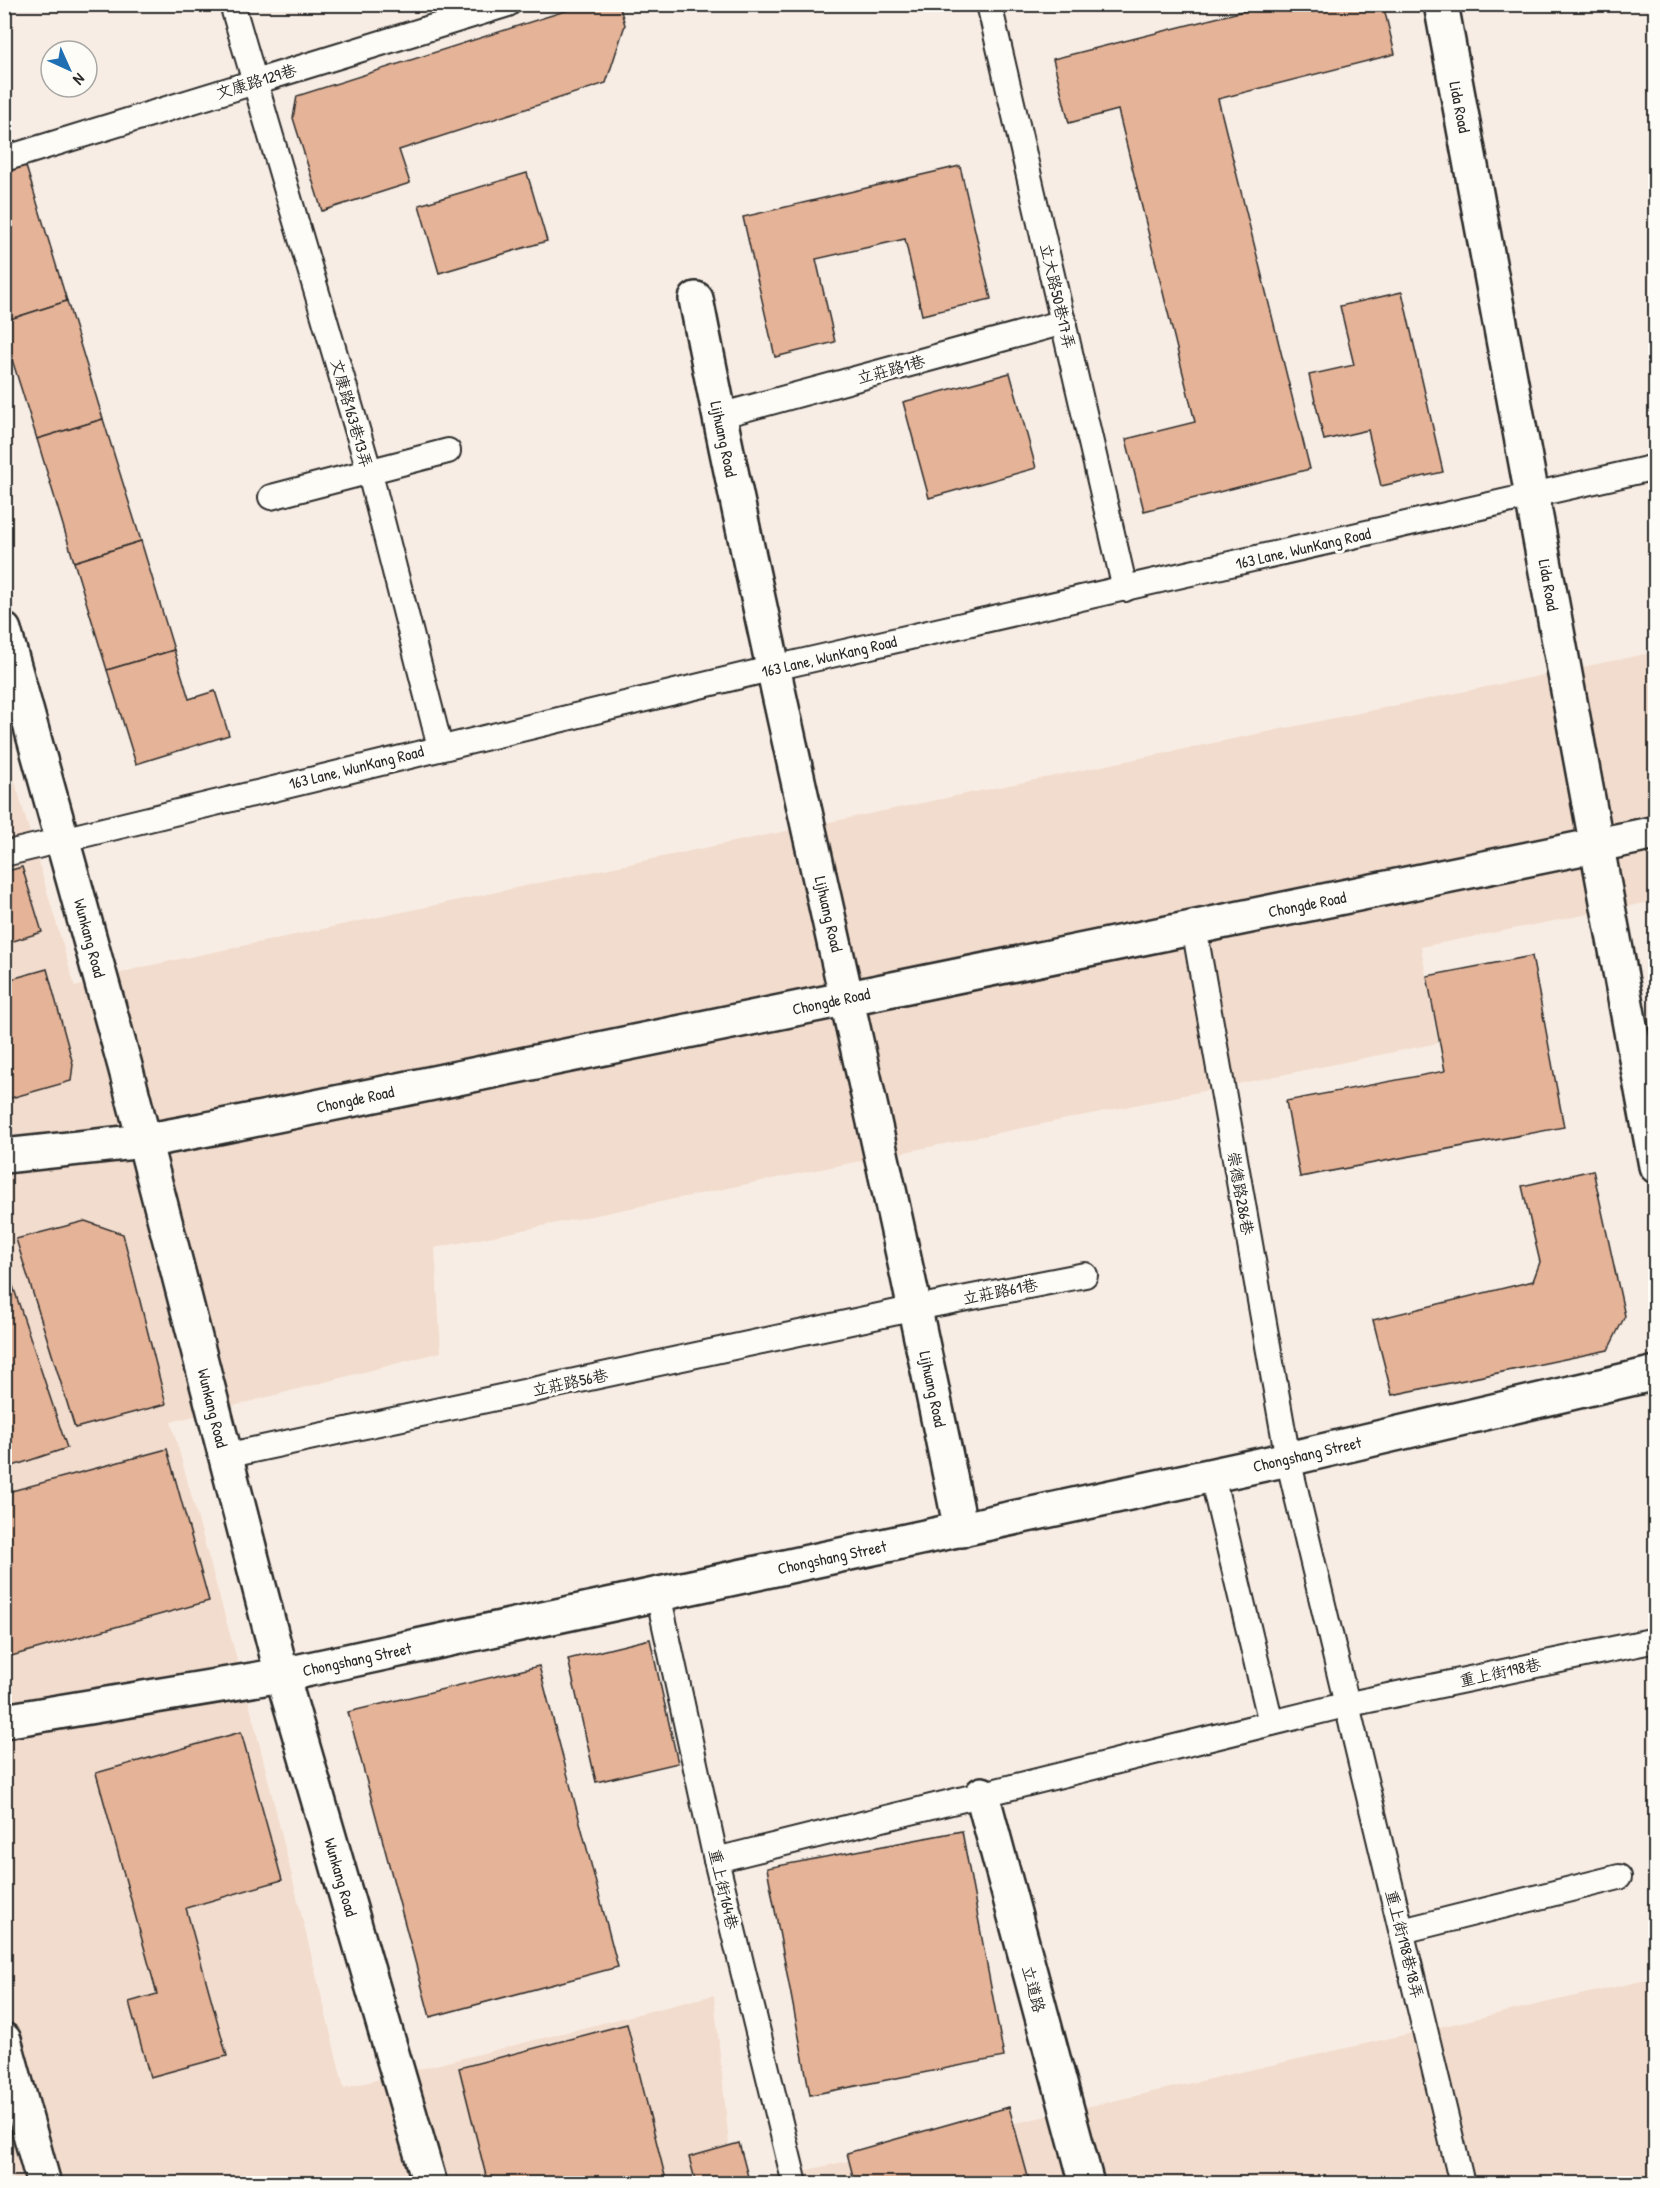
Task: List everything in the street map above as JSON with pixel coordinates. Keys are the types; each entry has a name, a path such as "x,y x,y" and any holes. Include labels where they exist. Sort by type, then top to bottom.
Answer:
{"street":[{"name":"Lida Road","path":"1441,4 1533,496 1593,846 1656,1166"},
{"name":"Lijhuang Road","path":"696,298 719,416 916,1308 961,1530"},
{"name":"Wunkang Road","path":"4,630 144,1141 282,1675 430,2184"},
{"name":"Chongde Road","path":"4,1156 144,1141 1656,833"},
{"name":"Chongshang Street","path":"4,1721 282,1675 1212,1476 1656,1373"},
{"name":"立道路","path":"982,1794 1086,2184"},
{"path":"4,2040 44,2184"}],"lane":[{"name":"文康路163巷13弄","path":"232,4 369,470 440,747"},
{"name":"文康路129巷","path":"4,159 508,4"},
{"name":"立大路50巷17弄","path":"989,4 1125,589"},
{"name":"立莊路1巷","path":"719,416 1064,322"},
{"path":"271,497 448,451"},
{"name":"163 Lane, WunKang Road","path":"4,854 774,668 1656,467"},
{"name":"崇德路286巷","path":"1194,927 1288,1459 1346,1705"},
{"name":"立莊路61巷","path":"916,1308 1085,1275"},
{"name":"立莊路56巷","path":"225,1455 916,1308"},
{"path":"1212,1476 1271,1723"},
{"name":"重上街164巷","path":"658,1594 716,1860 795,2184"},
{"name":"重上街198巷","path":"1346,1705 1656,1640"},
{"path":"716,1860 1346,1705"},
{"name":"重上街198巷18弄","path":"1346,1705 1462,2184"},
{"path":"1402,1931 1619,1877"}],"shaded area":[{"path":"1655,652 1655,901 1421,947 1438,1043 435,1248 441,1352 171,1422 251,1710 344,2088 714,1995 733,2183 15,2183 4,2145 4,744 75,987 138,968 709,847"},
{"path":"1655,1978 1655,2183 751,2183"}],"building":[{"path":"587,4 619,4 625,25 606,83 399,150 410,183 322,211 293,118 297,96"},
{"path":"1271,4 1383,4 1395,54 1218,99 1310,469 1144,511 1126,439 1195,422 1118,110 1069,123 1053,59"},
{"path":"25,163 67,301 4,321 4,169"},
{"path":"960,166 991,299 922,315 905,239 816,259 835,342 775,357 743,217"},
{"path":"527,173 547,241 439,273 419,205"},
{"path":"1402,292 1443,472 1381,486 1368,430 1324,440 1309,375 1354,365 1340,306"},
{"path":"67,301 103,419 37,439 4,334 4,321"},
{"path":"1010,373 1036,468 929,498 903,402"},
{"path":"103,419 141,541 74,562 37,439"},
{"path":"141,541 174,650 107,670 74,562"},
{"path":"174,650 189,699 215,691 229,735 136,764 107,670"},
{"path":"22,867 42,932 4,944 4,872"},
{"path":"1532,956 1564,1127 1300,1177 1286,1101 1445,1071 1427,976"},
{"path":"47,969 73,1064 71,1081 4,1100 4,981"},
{"path":"1593,1170 1625,1316 1608,1350 1392,1395 1373,1320 1533,1281 1540,1262 1522,1186"},
{"path":"85,1221 123,1234 166,1404 75,1428 16,1239"},
{"path":"4,1259 67,1448 4,1469"},
{"path":"167,1449 209,1601 4,1658 4,1493"},
{"path":"650,1639 678,1763 596,1782 568,1659"},
{"path":"539,1666 618,1967 430,2017 348,1712"},
{"path":"241,1732 282,1880 186,1908 227,2056 150,2077 129,2002 157,1994 96,1773"},
{"path":"962,1831 1004,2057 810,2095 767,1868"},
{"path":"627,2024 667,2184 488,2184 459,2068"},
{"path":"1009,2107 1030,2184 855,2184 847,2153"},
{"path":"739,2143 750,2184 696,2184 689,2157"}]}
